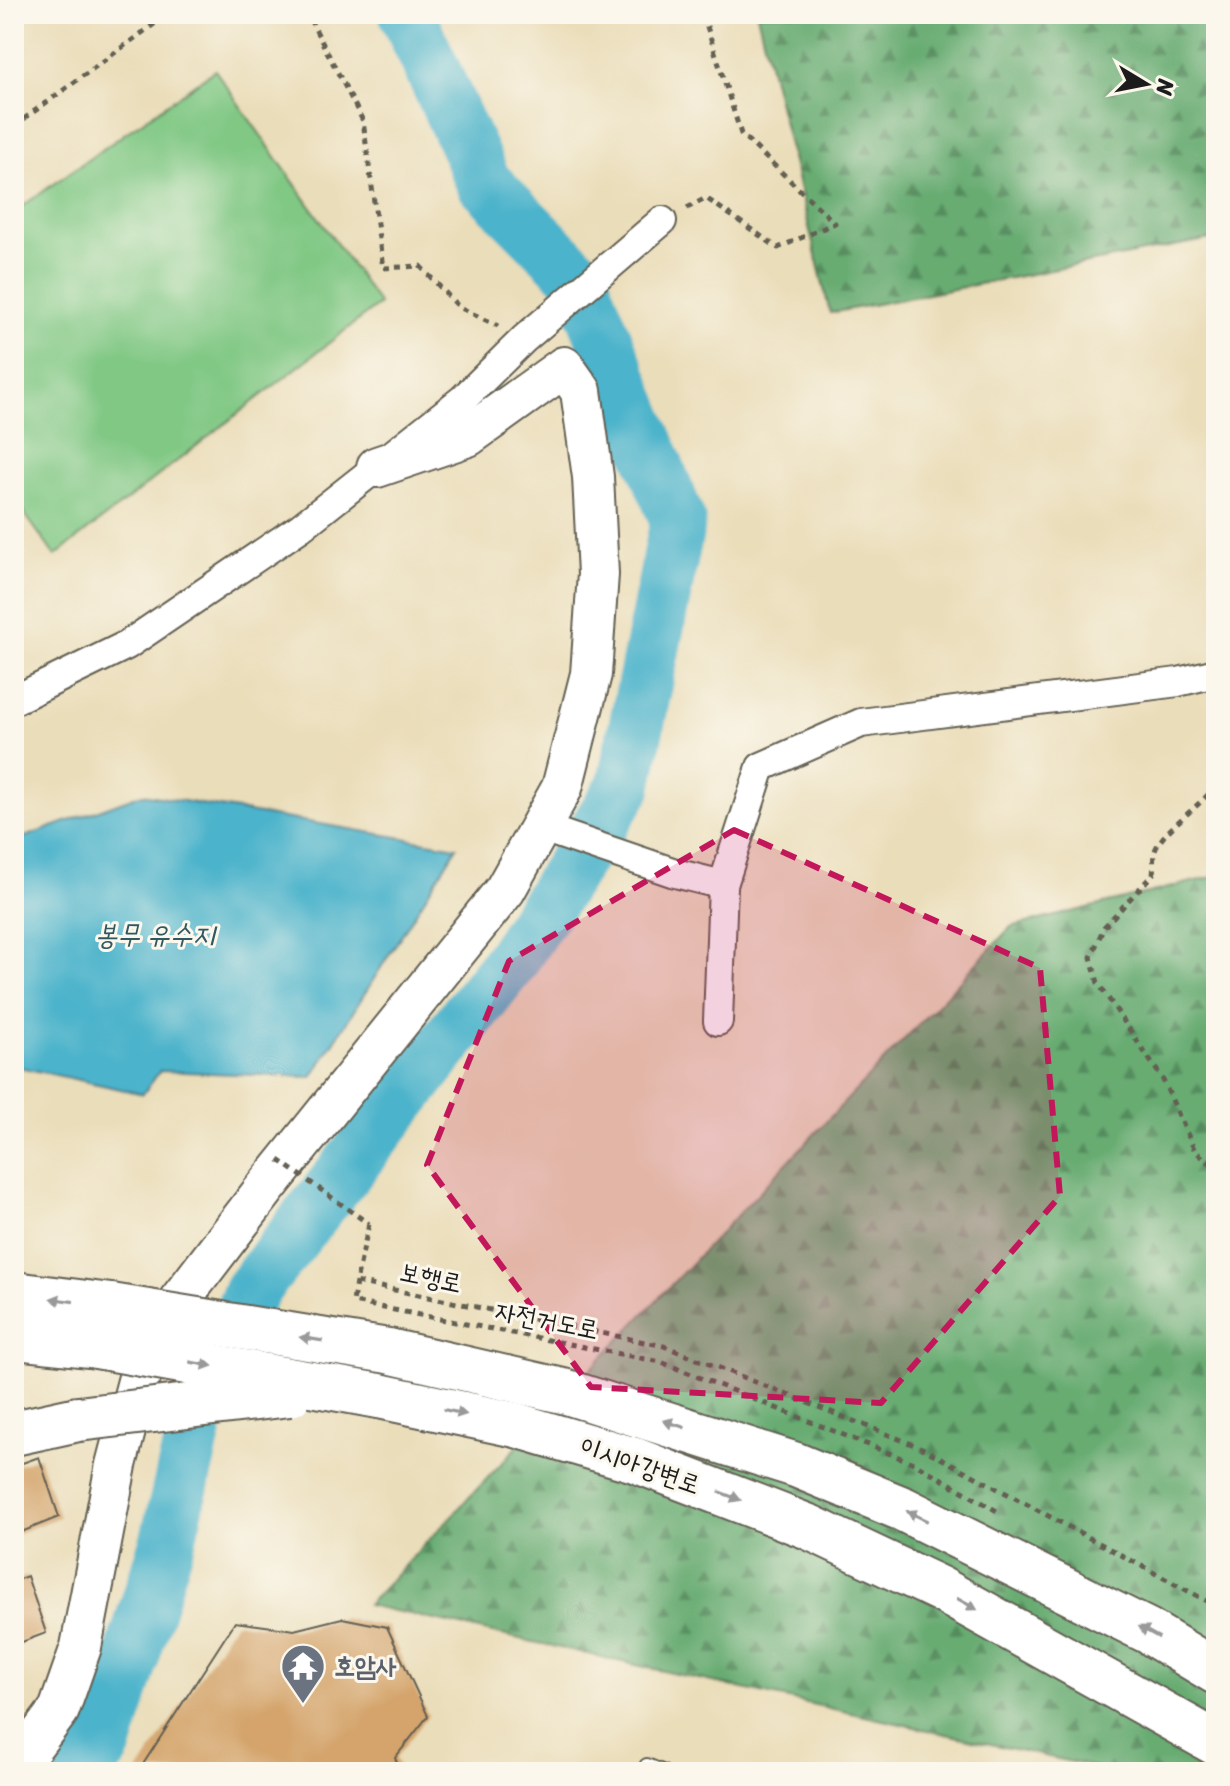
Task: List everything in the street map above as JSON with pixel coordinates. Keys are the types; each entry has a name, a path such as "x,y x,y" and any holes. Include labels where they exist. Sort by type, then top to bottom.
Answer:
{"highway":[{"name":"이시아강변로","path":"14,1294 104,1326 360,1392 516,1425 635,1460 809,1527 940,1589 1216,1743"},
{"name":"이시아강변로","path":"14,1337 104,1326 388,1351 567,1392 796,1465 903,1509 1135,1624 1216,1672"},
{"path":"14,1433 78,1419 360,1392"}],"street":[{"path":"14,700 127,645 301,527 463,399 524,339 662,221"},
{"path":"17,1766 59,1710 81,1647 116,1465 138,1381 179,1301 505,890 562,788 591,674 598,574 593,477 581,391 564,367 468,436 377,467"},
{"path":"718,1021 723,885 761,767 861,723 1178,682 1216,673"},
{"path":"540,827 675,873 723,885"}],"lane":[{"path":"647,1766 662,1772"}],"path":[{"path":"14,126 168,14"},
{"path":"286,14 311,21 363,121 383,268 420,266 459,307 524,339"},
{"path":"662,221 706,198 778,248 835,223 741,134 703,14"},
{"path":"1216,785 1207,799 1173,827 1154,851 1153,874 1104,927 1091,957 1098,983 1162,1078 1195,1151 1216,1168"},
{"path":"279,1160 369,1224 356,1282"},
{"name":"보행로","path":"356,1282 664,1346 922,1448 1216,1606"},
{"name":"자전거도로","path":"356,1282 353,1302 661,1362"}],"highlighted area":[{"path":"734,830 1040,968 1060,1196 881,1403 591,1387 427,1165 509,961"}],"green space":[{"path":"757,14 1216,14 1216,238 830,313"},
{"path":"215,70 379,304 55,556 14,499 14,212"},
{"path":"1216,876 1216,1772 1116,1772 367,1605 1011,927"}],"water":[{"name":"봉무 유수지","path":"142,794 457,847 312,1077 160,1071 143,1094 14,1066 14,841"}],"building":[{"path":"39,1457 59,1517 14,1535 14,1466"},
{"path":"27,1576 46,1633 14,1645 14,1581"},
{"name":"호암사","path":"342,1618 387,1627 428,1716 395,1758 401,1772 138,1772 235,1622 294,1630"}],"waterway":[{"path":"83,1772 104,1746 168,1540 197,1417 251,1291 510,962 624,787 678,521 580,279 484,183 407,14"}],"place":[{"name":"호암사","path":"303,1705"}]}
